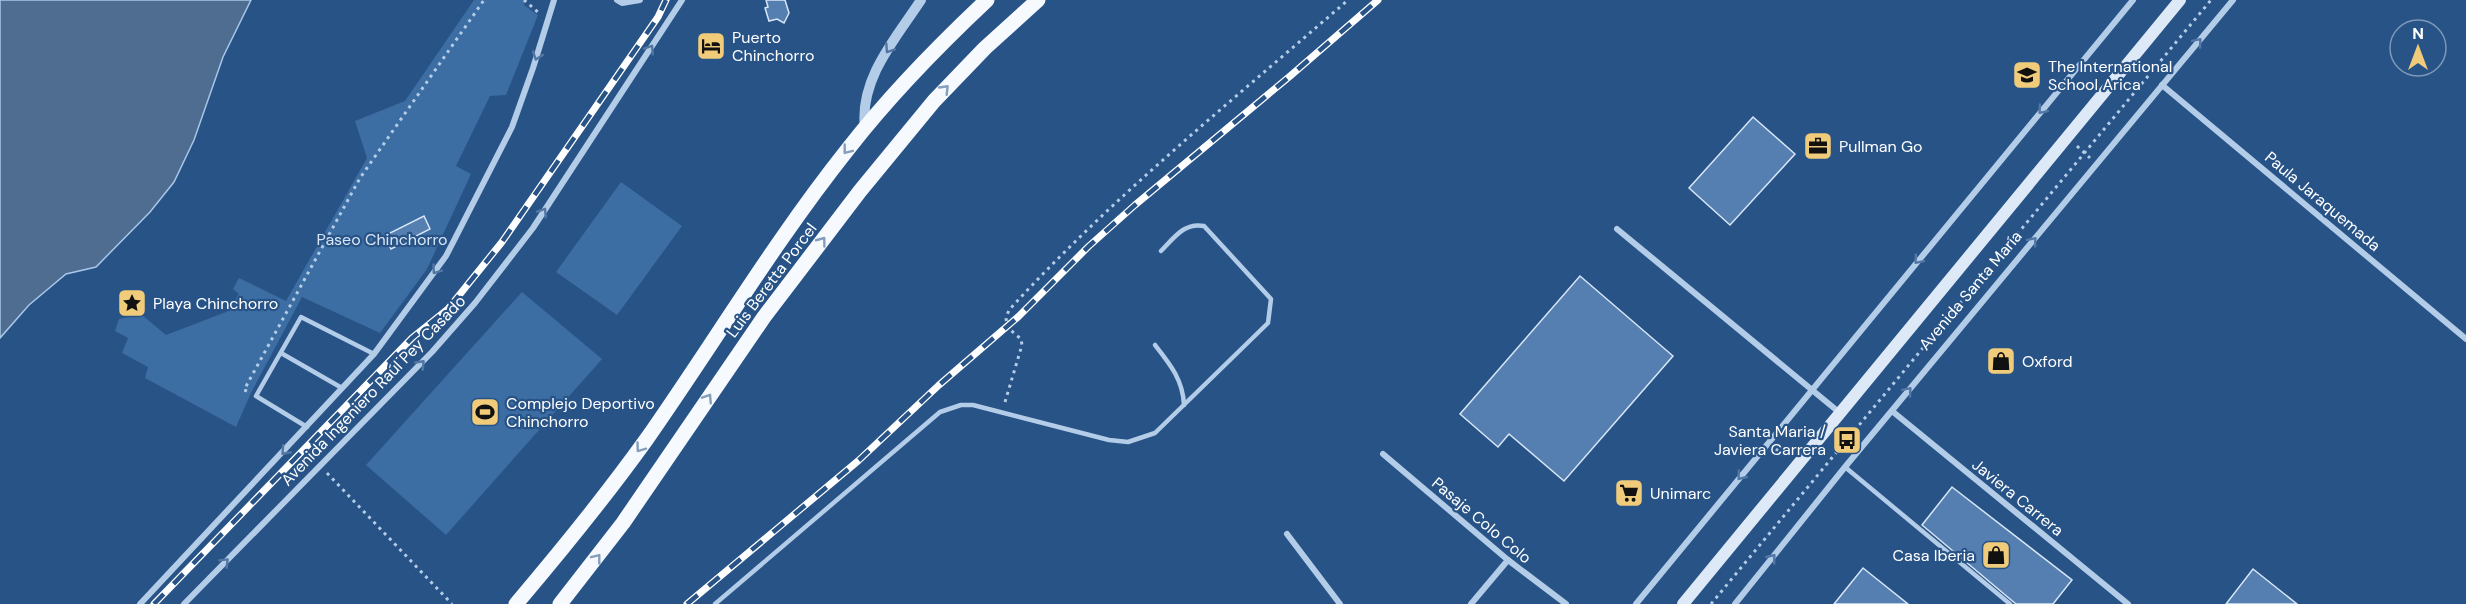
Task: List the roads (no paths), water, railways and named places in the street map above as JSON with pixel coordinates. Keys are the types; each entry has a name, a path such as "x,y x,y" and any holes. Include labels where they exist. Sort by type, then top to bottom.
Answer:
{"main road":[{"name":"Luis Beretta Porcel","path":"516,604 606,495 814,193 865,128 928,58 987,0"},
{"name":"Luis Beretta Porcel","path":"560,604 623,523 732,363 860,191 934,101 985,48 1038,0"},
{"name":"Avenida Santa María","path":"1683,604 2180,0"}],"street":[{"name":"Avenida Ingeniero Raúl Pey Casado","path":"140,604 374,354 446,256 512,127 549,21 554,0"},
{"path":"617,0 621,3 640,0"},
{"name":"Avenida Ingeniero Raúl Pey Casado","path":"184,604 432,352 475,303 533,228 682,0"},
{"path":"865,128 866,104 872,79 881,60 921,0"},
{"path":"1636,604 2133,0"},
{"name":"Avenida Santa María","path":"1735,604 1845,467 2233,0"},
{"name":"Paula Jaraquemada","path":"2162,85 2466,339"},
{"path":"1617,229 1840,413"},
{"name":"Javiera Carrera","path":"1892,411 2128,604"},
{"name":"Pasaje Colo Colo","path":"1383,454 1508,560 1566,604"},
{"path":"1287,534 1340,604"},
{"path":"1471,604 1508,560"}],"lane":[{"path":"715,604 940,412 961,405 973,405 1109,440 1128,442 1155,433 1268,323 1271,299 1204,226 1194,224 1183,229 1161,251"},
{"path":"307,427 256,396 301,317 374,354"},
{"path":"1155,345 1175,371 1183,388 1184,405"},
{"path":"280,353 342,388"},
{"path":"1845,467 2010,604"}],"railway":[{"path":"154,604 412,338 448,309 502,242 658,17 666,0"},
{"path":"687,604 858,461 939,385 1018,317 1089,246 1135,205 1378,0"}],"place":[{"name":"Puerto Chinchorro","path":"711,46"},
{"name":"The International School Arica","path":"2027,75"},
{"name":"Pullman Go","path":"1818,146"},
{"name":"Playa Chinchorro","path":"132,303"},
{"name":"Oxford","path":"2001,361"},
{"name":"Complejo Deportivo Chinchorro","path":"485,412"},
{"name":"Santa Maria / Javiera Carrera","path":"1847,440"},
{"name":"Unimarc","path":"1629,493"},
{"name":"Casa Iberia","path":"1996,555"}],"park label":[{"name":"Paseo Chinchorro","path":"382,239"}]}
